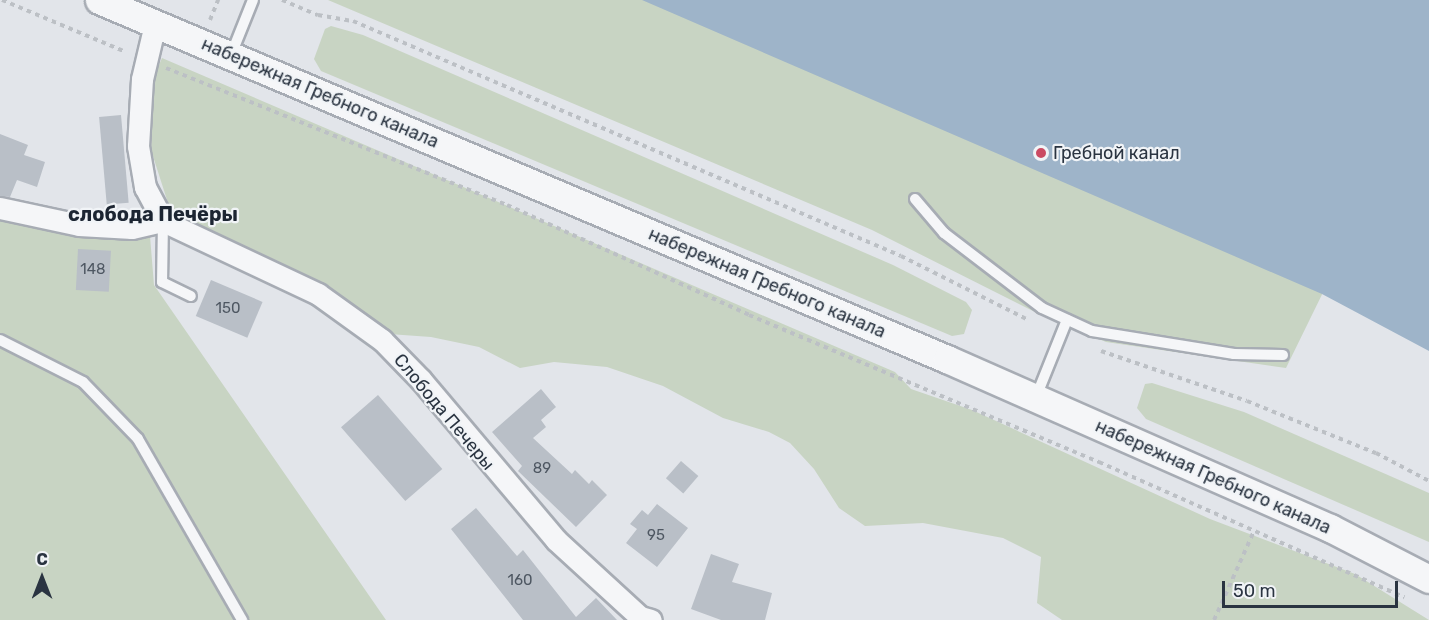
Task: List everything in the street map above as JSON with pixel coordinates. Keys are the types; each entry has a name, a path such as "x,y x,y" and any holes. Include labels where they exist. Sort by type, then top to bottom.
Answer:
{"street":[{"name":"набережная Гребного канала","path":"99,0 1036,398 1330,528 1429,579"},
{"path":"0,208 79,225 132,228 163,221 145,187 138,147 146,60 155,24"},
{"name":"Слобода Печеры","path":"163,221 318,294 382,340 421,380 556,540 643,619"}],"lane":[{"path":"231,56 253,0"},
{"path":"915,199 944,233 1042,308 1092,331 1234,354 1283,355"},
{"path":"163,221 162,282 191,296"},
{"path":"1036,398 1067,320"},
{"path":"0,340 83,382 138,439 242,620"}],"path":[{"path":"2,0 507,205 739,310 1407,598"},
{"path":"282,0 318,15 364,25 901,256 1061,335 1139,367 1247,401 1376,453 1429,481"},
{"path":"1214,620 1254,531"}],"green space":[{"name":"Гребной канал","path":"328,0 1429,0 1429,76 1286,368 1106,342 1037,313 872,230"},
{"path":"331,26 363,35 893,265 966,302 972,310 964,334 952,336 321,71 314,59 325,29"},
{"path":"162,58 895,372 911,389 972,410 1210,519 1355,574 1429,620 1062,620 1037,603 1041,557 1003,538 923,523 865,526 839,508 814,469 790,443 769,432 723,418 663,386 607,367 554,362 520,368 479,347 431,337 389,334 181,223 168,203 151,150 153,79"},
{"path":"0,217 71,234 150,236 154,285 386,620 0,620"},
{"path":"1152,383 1244,412 1429,493 1429,542 1146,419 1137,408 1145,384"}],"water":[{"name":"Гребной канал","path":"642,0 1429,0 1429,351 1322,294"}],"building":[{"path":"121,115 129,203 107,205 99,117"},
{"path":"0,134 28,145 24,155 45,162 37,187 17,180 10,197 0,196"},
{"path":"78,249 111,251 109,292 76,290"},
{"path":"211,280 263,302 247,338 196,316"},
{"path":"541,389 556,407 541,420 546,427 533,438 572,474 575,470 589,484 592,480 607,495 576,527 518,471 522,466 492,432"},
{"path":"378,395 442,469 405,501 341,427"},
{"path":"681,461 698,476 683,493 666,478"},
{"path":"657,504 688,528 657,567 626,543 637,529 630,524 642,510 648,515"},
{"path":"476,508 517,556 523,550 576,617 596,598 617,620 523,620 451,529"},
{"path":"711,554 739,564 732,582 772,593 765,620 721,620 691,609"}],"place":[{"name":"Гребной канал","path":"1041,153"}],"district":[{"name":"слобода Печёры","path":"153,214"}]}
